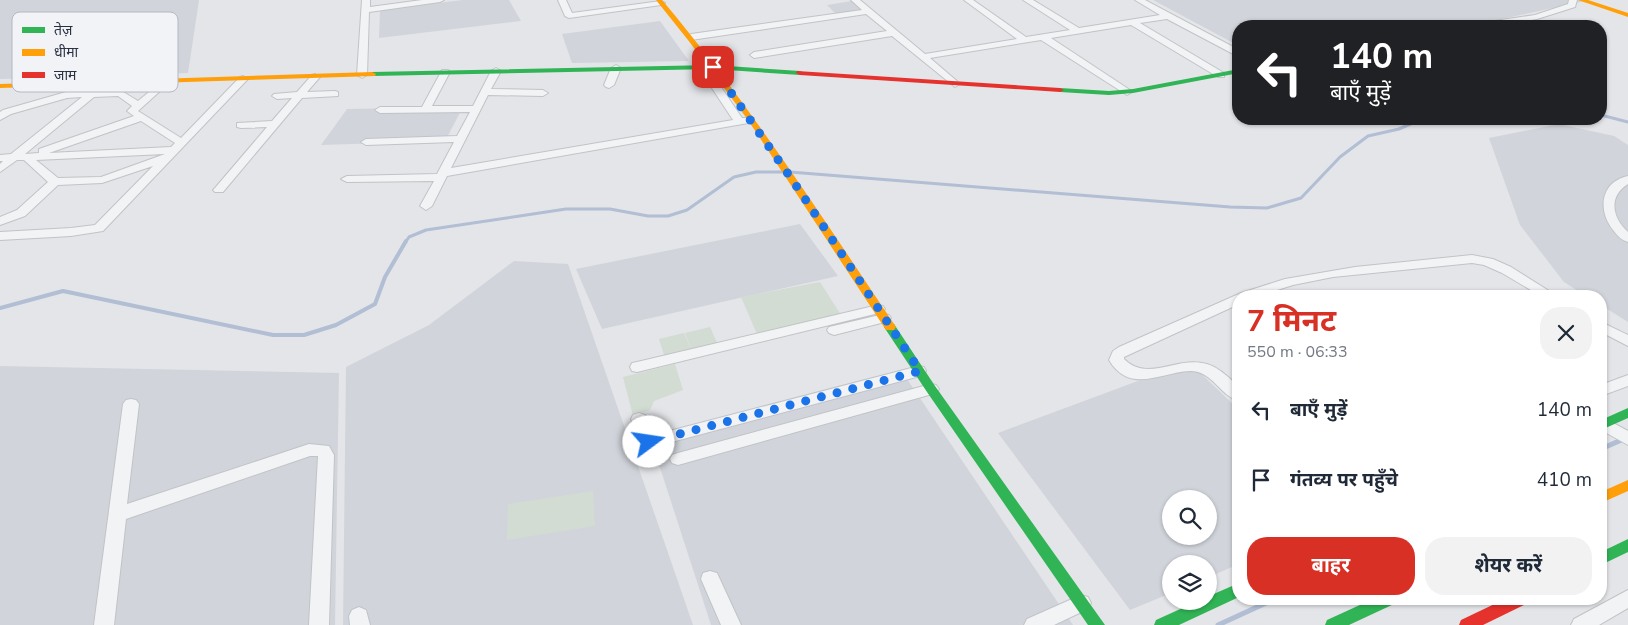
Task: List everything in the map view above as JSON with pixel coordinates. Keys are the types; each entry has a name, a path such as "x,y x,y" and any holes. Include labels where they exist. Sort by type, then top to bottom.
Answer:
{"street":[{"path":"362,75 366,0"},
{"path":"365,10 440,0"},
{"path":"562,0 569,16 660,2 691,37 708,67 745,121 793,181 931,389 1097,625"},
{"path":"855,0 955,84"},
{"path":"968,0 1025,40"},
{"path":"1139,0 1232,50"},
{"path":"1518,20 1537,17 1556,8 1572,4 1574,0"},
{"path":"1581,0 1628,15"},
{"path":"1594,0 1628,11"},
{"path":"1034,2 1078,31"},
{"path":"691,37 868,11"},
{"path":"922,57 1168,16"},
{"path":"1132,22 1221,75"},
{"path":"754,55 894,33"},
{"path":"1043,37 1127,92"},
{"path":"178,81 445,72 708,67 1095,93 1127,92 1232,73"},
{"path":"609,85 616,68"},
{"path":"426,206 496,71"},
{"path":"425,110 445,72"},
{"path":"219,190 315,77"},
{"path":"0,236 71,232 99,228 244,79"},
{"path":"153,92 132,111 142,117 175,150"},
{"path":"486,92 543,93"},
{"path":"2,112 66,95 120,93 138,105"},
{"path":"0,169 92,94"},
{"path":"277,96 335,94"},
{"path":"380,110 477,109"},
{"path":"27,157 142,117"},
{"path":"346,178 443,175 745,121"},
{"path":"241,125 276,124"},
{"path":"366,142 461,139"},
{"path":"0,158 175,150"},
{"path":"0,221 21,213 55,182 102,180 175,150"},
{"path":"27,157 55,182"},
{"path":"1628,179 1616,185 1609,196 1607,205 1614,226 1628,238"},
{"path":"1262,290 1318,274 1357,268 1469,259 1499,266 1540,290"},
{"path":"1232,302 1124,350 1118,354 1116,360 1123,370 1142,375 1194,366 1204,368 1232,390"},
{"path":"724,354 881,314"},
{"path":"637,367 881,314"},
{"path":"1607,329 1628,341"},
{"path":"639,418 649,442 920,371"},
{"path":"1607,389 1628,380"},
{"path":"678,458 931,389"},
{"path":"104,625 131,404"},
{"path":"1611,425 1628,413"},
{"path":"117,515 309,450 323,450 326,455 319,625"},
{"path":"1607,495 1628,486"},
{"path":"1607,556 1628,545"},
{"path":"710,579 730,625"},
{"path":"1162,625 1232,593"},
{"path":"1581,625 1628,598"},
{"path":"1034,625 1081,603"},
{"path":"1332,625 1375,605"},
{"path":"1467,625 1508,605"}],"shaded area":[{"path":"0,0 199,0 188,73 178,73 178,12 12,12 12,79 0,79"},
{"path":"463,0 509,0 521,21 379,38 380,10"},
{"path":"1153,0 1585,1 1498,20 1232,20 1232,42"},
{"path":"852,1 862,10 836,14 827,5"},
{"path":"660,21 689,61 572,63 562,34"},
{"path":"463,107 445,141 321,145 347,109"},
{"path":"1554,125 1564,125 1614,136 1628,145 1628,322 1607,309 1607,290 1577,290 1564,282 1520,225 1489,138"},
{"path":"800,224 838,276 602,329 576,269"},
{"path":"514,261 568,264 693,625 343,625 346,367 429,325"},
{"path":"820,282 841,315 757,334 741,297"},
{"path":"710,327 718,345 692,351 685,333"},
{"path":"684,333 692,351 665,358 659,339"},
{"path":"1189,362 1232,403 1232,567 1217,574 1217,555 1162,555 1162,597 1130,610 998,433"},
{"path":"675,364 683,390 654,401 650,410 633,416 623,377"},
{"path":"0,366 339,373 335,625 0,625"},
{"path":"907,379 1073,625 711,625 653,446"},
{"path":"593,491 595,526 507,540 508,504"}],"waterway":[{"path":"1607,117 1628,122"},
{"path":"790,172 1230,207 1267,208 1301,198 1340,157 1368,136 1408,125"},
{"path":"405,243 409,237 426,230 566,209 610,209 648,216 668,216 687,210 734,177 756,172 783,172"},
{"path":"0,308 63,291 273,335 304,335 336,325 375,304 385,277 406,241"},
{"path":"1607,446 1628,437"},
{"path":"1218,625 1262,605"}],"traffic: fast":[{"path":"372,74 713,67 800,73"},
{"path":"1060,90 1109,93 1133,91 1232,72"},
{"path":"890,327 931,389 1097,625"},
{"path":"1607,422 1628,413"},
{"path":"1607,556 1628,545"},
{"path":"1162,625 1232,593"},
{"path":"1333,625 1375,605"}],"traffic: slow":[{"path":"659,0 691,38 751,119 890,327"},
{"path":"1581,0 1628,15"},
{"path":"178,80 372,74"},
{"path":"0,86 12,86"},
{"path":"1607,495 1628,485"}],"traffic: jam":[{"path":"800,73 1060,90"},
{"path":"1467,625 1508,605"}],"route":[{"path":"649,442 920,371 793,181 713,67"}]}
